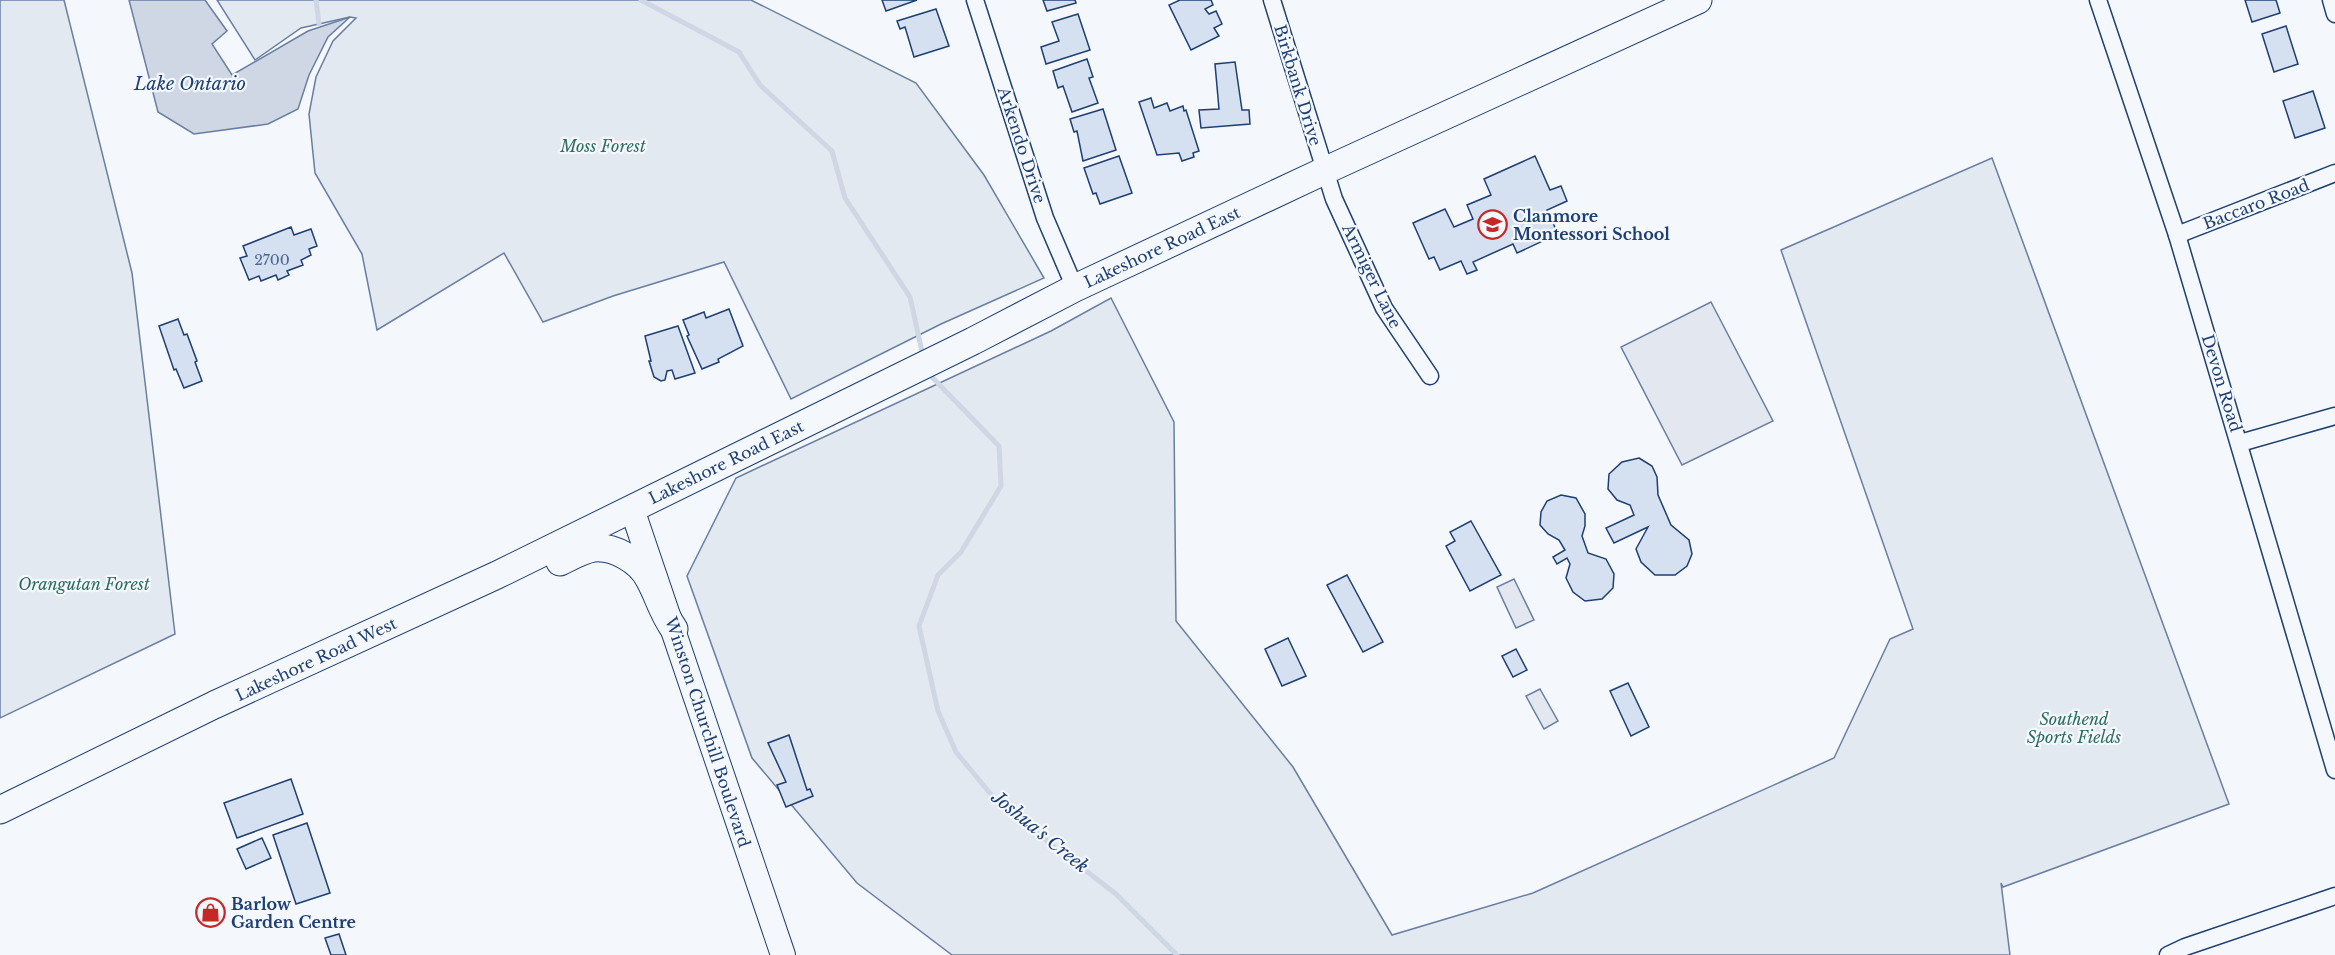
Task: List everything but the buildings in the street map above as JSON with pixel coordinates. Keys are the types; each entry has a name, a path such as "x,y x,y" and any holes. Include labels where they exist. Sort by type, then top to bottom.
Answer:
{"main road":[{"name":"Lakeshore Road East","path":"632,509 973,341 1075,288 1698,0"},
{"name":"Lakeshore Road West","path":"0,810 214,705 497,575 632,509"},
{"name":"Winston Churchill Boulevard","path":"632,509 783,955"},
{"path":"497,575 514,585 592,549 610,550 624,555 648,576 662,612 674,628"}],"street":[{"name":"Arkendo Drive","path":"975,0 1046,218 1075,288"},
{"name":"Birkbank Drive","path":"1272,0 1324,171"},
{"name":"Devon Road","path":"2098,0 2177,235 2335,770"},
{"path":"2331,0 2335,14"},
{"name":"Armiger Lane","path":"1324,171 1334,199 1384,308 1430,376"},
{"name":"Baccaro Road","path":"2177,235 2335,174"},
{"path":"2240,443 2335,416"},
{"path":"2168,955 2186,951 2335,896"}],"green space":[{"name":"Orangutan Forest","path":"0,0 64,0 132,273 175,634 0,718"},
{"name":"Moss Forest","path":"217,0 751,0 916,83 984,175 1044,278 941,324 791,399 724,262 613,296 543,322 504,253 377,330 362,254 315,173 309,114 316,77 333,41 356,18 350,17 301,28 255,60"},
{"name":"Southend Sports Fields","path":"1992,158 2229,804 2003,887 2001,883 2010,955 952,955 857,883 752,758 687,576 736,478 1051,331 1111,298 1174,422 1176,621 1293,767 1392,935 1533,893 1834,758 1890,639 1913,629 1781,250"}],"shaded area":[{"path":"1711,302 1773,421 1682,465 1621,347"},
{"path":"1514,579 1534,620 1516,628 1497,587"},
{"path":"1540,689 1558,721 1544,729 1526,696"}],"water":[{"name":"Lake Ontario","path":"129,0 205,0 227,31 212,44 232,75 308,31 350,17 328,37 309,75 298,109 268,124 194,134 158,112"}],"waterway":[{"name":"Joshua's Creek","path":"316,0 319,24"},
{"name":"Joshua's Creek","path":"641,0 739,52 760,85 832,151 845,198 910,297 923,356"},
{"name":"Joshua's Creek","path":"928,373 999,446 1001,486 961,552 938,575 919,626 938,711 956,752 998,803 1116,894 1177,955"}],"place":[{"name":"Clanmore Montessori School","path":"1492,225"},
{"name":"Barlow Garden Centre","path":"210,913"}]}
